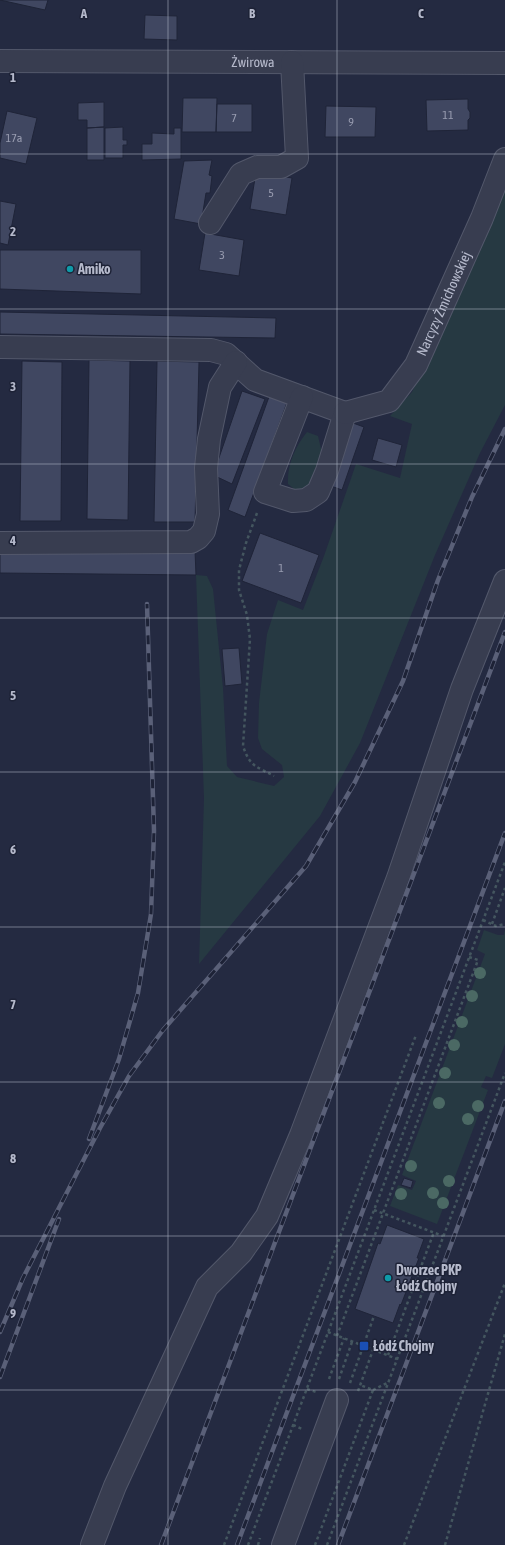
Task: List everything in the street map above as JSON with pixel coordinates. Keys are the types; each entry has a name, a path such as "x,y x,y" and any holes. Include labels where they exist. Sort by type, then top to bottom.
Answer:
{"street":[{"name":"Żwirowa","path":"0,61 505,63"},
{"path":"210,223 241,174 257,167 281,167 297,158 292,62"},
{"name":"Narcyzy Żmichowskiej","path":"346,413 389,401 416,365 482,218 505,159"},
{"path":"0,347 211,350 226,354 255,380 302,397 346,413 327,471 318,492 306,500 293,501 265,492 302,397"},
{"path":"0,543 191,542 198,538 204,531 208,514 206,468 211,432 220,387 236,362"},
{"path":"92,1545 115,1486 207,1287 241,1253 267,1216 301,1135 398,878 462,688 505,580"},
{"path":"283,1545 344,1392"}],"path":[{"path":"265,492 246,543 239,570 239,590 247,615 250,639 243,746 248,759 253,765 274,776"},
{"path":"248,1545 505,862"},
{"path":"492,924 505,888"},
{"path":"483,920 496,926 505,924"},
{"path":"337,1336 478,960 469,957"},
{"path":"224,1545 416,1035"},
{"path":"327,1545 505,1072"},
{"path":"374,1210 443,1236"},
{"path":"388,1355 434,1232"},
{"path":"404,1545 505,1282"},
{"path":"344,1392 374,1316"},
{"path":"328,1332 397,1359"},
{"path":"445,1545 505,1334"},
{"path":"333,1368 344,1338"},
{"path":"340,1374 352,1342"},
{"path":"373,1350 360,1383 373,1390"},
{"path":"315,1545 373,1390 388,1383"},
{"path":"307,1388 314,1391"},
{"path":"293,1425 302,1428"}],"shaded area":[{"path":"505,185 505,405 480,453 435,555 360,743 320,816 199,964 204,798 196,575 207,576 213,589 223,688 227,766 237,777 274,786 284,777 282,765 262,749 258,738 259,703 267,634 278,600 303,610 324,556 356,464 400,478 412,424 390,416 412,392"},
{"path":"307,432 318,436 322,453 318,476 305,490 294,489 288,484 290,463 295,450"},
{"path":"484,930 498,935 504,935 505,930 505,1044 492,1078 486,1076 481,1087 488,1090 437,1224 390,1206 398,1185 412,1190 416,1181 402,1175 485,954 477,950"}],"building":[{"path":"0,0 48,0 45,10"},
{"path":"145,15 177,16 177,40 144,39"},
{"path":"183,98 217,98 216,132 182,132"},
{"path":"468,99 470,118 468,120 468,130 427,131 426,100"},
{"path":"104,102 104,127 87,128 87,120 78,120 78,103"},
{"path":"217,104 252,104 252,132 216,132"},
{"path":"326,106 376,107 375,137 325,137"},
{"path":"7,111 37,118 26,164 0,158 0,143"},
{"path":"104,127 104,160 87,160 87,128"},
{"path":"123,127 123,140 127,140 127,145 123,145 123,158 105,158 105,128"},
{"path":"174,128 181,128 181,159 142,160 142,144 152,144 152,133 174,134"},
{"path":"212,160 209,175 212,176 210,193 206,193 201,224 174,219 184,161"},
{"path":"256,172 292,178 286,215 250,209"},
{"path":"0,201 16,204 8,245 0,243"},
{"path":"205,233 244,240 239,276 199,270"},
{"name":"Amiko","path":"0,250 141,250 141,294 0,289"},
{"path":"0,312 276,318 275,338 0,334"},
{"path":"89,360 130,361 128,520 87,519"},
{"path":"22,361 62,362 61,521 20,521"},
{"path":"157,361 199,362 195,522 154,522"},
{"path":"242,391 265,399 232,484 213,475"},
{"path":"270,394 288,400 245,517 228,510"},
{"path":"353,423 364,427 342,490 331,486"},
{"path":"378,438 402,445 396,467 372,460"},
{"path":"260,533 319,555 301,603 242,581"},
{"path":"0,551 195,551 196,575 0,573"},
{"path":"239,648 242,684 225,686 222,649"},
{"path":"404,1178 413,1181 411,1188 401,1185"},
{"name":"Dworzec PKP Łódź Chojny","path":"387,1225 424,1239 417,1258 419,1258 393,1323 355,1309 378,1243 380,1244"}],"railway":[{"path":"0,1332 23,1278 100,1128 129,1076 163,1030 306,866 355,782 403,681 438,580 472,497 505,429"},
{"path":"89,1139 119,1059 138,993 151,914 154,831 147,604"},
{"path":"161,1545 505,632"},
{"path":"237,1545 505,833"},
{"path":"338,1545 505,1101"},
{"path":"0,1377 59,1219"}],"place":[{"name":"Amiko","path":"70,269"},
{"name":"Dworzec PKP Łódź Chojny","path":"388,1278"},
{"name":"Łódź Chojny","path":"364,1346"}]}
